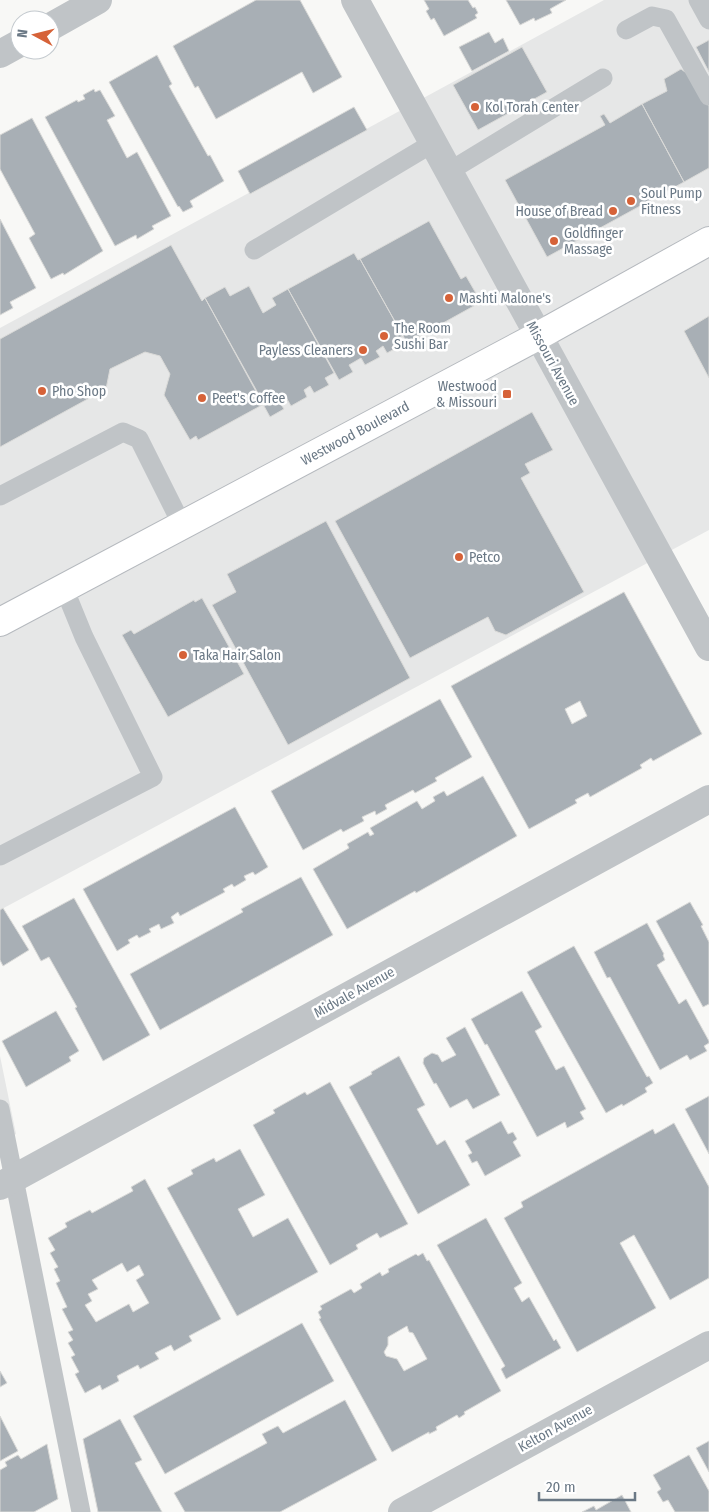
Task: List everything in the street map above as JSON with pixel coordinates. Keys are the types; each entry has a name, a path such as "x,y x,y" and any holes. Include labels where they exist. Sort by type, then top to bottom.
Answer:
{"main road":[{"name":"Westwood Boulevard","path":"0,622 538,336 709,241"}],"street":[{"path":"60,21 98,0"},
{"name":"Missouri Avenue","path":"355,0 709,647"},
{"name":"Midvale Avenue","path":"7,1182 709,799"},
{"name":"Kelton Avenue","path":"402,1512 709,1345"}],"lane":[{"path":"698,0 709,20"},
{"path":"626,30 652,16 666,19 709,96"},
{"path":"448,172 604,78"},
{"path":"254,250 433,143"},
{"path":"0,496 123,432 139,439 182,525"},
{"path":"0,856 153,776 88,645 64,588"},
{"path":"0,1109 7,1182 81,1512"}],"shaded area":[{"path":"604,0 709,0 709,530 0,910 0,328"},
{"path":"0,1056 16,1134 0,1143"}],"building":[{"path":"256,0 300,0 342,77 313,93 302,72 216,119 198,86 195,88 173,46"},
{"path":"424,0 468,0 478,13 475,15 477,18 444,36 434,18 431,20 426,11 429,9"},
{"path":"506,0 566,0 550,9 552,13 535,21 534,18 520,25"},
{"path":"489,32 495,43 503,38 509,51 472,71 459,47"},
{"path":"709,40 709,72 696,47"},
{"path":"522,47 547,92 478,130 453,85"},
{"path":"157,55 172,84 169,86 224,181 190,201 193,207 183,212 178,207 109,82"},
{"path":"681,69 693,78 709,106 709,168 684,182 642,104 667,91 664,79"},
{"path":"94,89 95,92 100,90 115,116 107,120 127,158 137,152 171,216 152,226 154,229 137,239 136,235 115,246 45,117 77,100 78,102 85,99 83,95"},
{"path":"642,104 684,182 547,257 505,180 605,125 600,116 604,114 610,123"},
{"path":"354,107 367,130 250,194 238,171"},
{"path":"32,118 103,251 64,275 63,273 51,279 29,238 35,234 0,169 0,135"},
{"path":"0,219 36,288 10,302 13,308 0,315"},
{"path":"429,221 461,279 466,276 481,302 407,343 360,259"},
{"path":"171,245 202,301 205,298 264,404 198,440 196,436 190,440 164,395 170,374 160,356 145,352 110,369 106,389 0,447 0,339"},
{"path":"354,253 358,260 360,259 403,336 398,338 402,345 387,353 383,346 376,351 380,357 365,365 361,358 349,365 353,372 339,380 288,289"},
{"path":"249,286 263,313 276,305 272,298 288,289 334,373 325,378 329,385 314,393 310,386 304,390 307,397 291,406 287,399 280,403 284,409 270,417 205,298 225,287 230,296"},
{"path":"709,316 709,378 684,331"},
{"name":"Petco","path":"532,412 553,450 525,464 530,473 521,478 584,592 506,635 495,631 488,617 410,658 335,521"},
{"path":"326,521 410,678 288,745 212,605 236,592 227,574"},
{"path":"624,592 702,734 653,761 651,758 640,765 642,768 590,797 588,793 575,800 577,803 529,829 451,686","holes":["580,701 587,716 572,724 565,709"]},
{"name":"Taka Hair Salon","path":"202,598 244,674 168,717 122,635 131,630 134,634 194,600 195,602"},
{"path":"440,699 472,757 435,778 437,781 415,793 413,790 385,805 387,809 376,815 375,811 362,817 364,821 343,832 341,829 303,850 271,791"},
{"path":"483,776 517,836 416,893 415,891 347,929 313,869 349,848 347,844 368,832 370,836 374,834 370,828 417,801 422,809 435,801 433,797 444,791 447,796"},
{"path":"235,807 268,867 255,875 253,872 244,876 246,880 234,887 232,884 223,889 225,892 180,916 178,912 171,917 174,923 161,929 159,924 149,929 151,932 139,938 137,935 128,940 130,943 117,951 83,889"},
{"path":"301,877 333,935 160,1030 130,974 243,912 241,909"},
{"path":"74,898 150,1035 103,1061 75,1008 77,1007 49,957 41,961 22,926"},
{"path":"690,902 703,925 701,926 709,942 709,1004 703,1007 656,921"},
{"path":"3,908 29,950 3,966 0,960 0,910"},
{"path":"647,923 664,954 665,960 657,965 679,1004 686,999 709,1041 704,1046 707,1051 690,1060 687,1055 660,1070 610,977 607,978 594,952"},
{"path":"574,946 647,1077 649,1076 653,1083 645,1088 647,1092 623,1106 622,1104 606,1113 527,972"},
{"path":"522,991 542,1027 535,1031 556,1070 564,1066 586,1109 580,1112 584,1119 567,1128 565,1122 537,1137 487,1044 485,1045 471,1019"},
{"path":"56,1011 79,1051 69,1057 71,1061 26,1087 2,1041"},
{"path":"465,1027 500,1095 473,1109 467,1099 450,1108 423,1063 424,1058 432,1053 438,1055 442,1062 456,1055 446,1038"},
{"path":"399,1056 425,1105 417,1109 437,1145 445,1140 470,1185 418,1214 349,1087"},
{"path":"330,1082 408,1224 380,1238 377,1233 356,1245 358,1249 330,1265 253,1125 275,1113 273,1110 305,1092 307,1095"},
{"path":"709,1096 709,1154 685,1109"},
{"path":"501,1121 508,1134 513,1132 517,1139 513,1142 521,1156 485,1176 477,1161 472,1163 468,1155 472,1153 465,1141"},
{"path":"674,1123 709,1187 709,1278 670,1300 634,1235 620,1243 656,1308 577,1352 504,1218 523,1207 521,1202 653,1129 655,1134"},
{"path":"240,1149 265,1195 238,1209 253,1237 288,1218 318,1272 237,1316 167,1188 193,1174 191,1170 214,1158 216,1162"},
{"path":"145,1179 221,1319 189,1336 192,1341 174,1351 171,1345 155,1353 159,1359 140,1369 138,1365 117,1376 119,1381 102,1390 100,1385 85,1393 75,1374 79,1372 71,1357 75,1355 68,1343 73,1340 68,1332 73,1330 62,1309 67,1307 56,1283 60,1281 54,1269 58,1267 50,1253 55,1250 48,1238 67,1227 65,1223 90,1210 92,1213 133,1191 131,1187","holes":["122,1263 127,1272 139,1265 144,1275 136,1280 149,1303 133,1312 129,1304 96,1322 85,1305 92,1301 88,1294 98,1289 92,1280"]},
{"path":"486,1218 522,1283 514,1288 522,1302 529,1297 554,1341 556,1339 561,1348 506,1379 501,1369 505,1366 437,1245"},
{"path":"423,1253 427,1261 429,1260 501,1391 464,1412 465,1414 459,1418 457,1415 436,1427 437,1430 429,1434 429,1432 392,1452 319,1319 321,1318 318,1312 322,1309 320,1306 351,1289 354,1293 362,1288 360,1284 380,1272 382,1276 389,1272 388,1269 416,1254 418,1256","holes":["407,1326 409,1332 413,1333 427,1359 404,1371 397,1359 386,1356 384,1352 388,1345 388,1337"]},
{"path":"302,1323 334,1381 165,1474 133,1416"},
{"path":"0,1371 7,1383 0,1387"},
{"path":"345,1400 377,1460 280,1512 185,1512 174,1493 267,1443 262,1434 278,1426 283,1433"},
{"path":"0,1416 18,1451 0,1461"},
{"path":"120,1419 142,1460 135,1463 162,1512 98,1512 83,1439"},
{"path":"709,1441 709,1472 696,1448"},
{"path":"47,1444 58,1499 34,1512 0,1512 0,1470 7,1466 5,1462 18,1455 21,1459"},
{"path":"689,1455 709,1491 709,1512 675,1512 668,1500 663,1502 657,1492 661,1489 653,1475"},
{"path":"622,1495 631,1512 582,1512 594,1506 596,1510"}],"place":[{"name":"Kol Torah Center","path":"475,107"},
{"name":"Soul Pump Fitness","path":"631,201"},
{"name":"House of Bread","path":"613,211"},
{"name":"Goldfinger Massage","path":"554,241"},
{"name":"Mashti Malone's","path":"449,298"},
{"name":"The Room Sushi Bar","path":"384,336"},
{"name":"Payless Cleaners","path":"363,350"},
{"name":"Pho Shop","path":"42,391"},
{"name":"Westwood & Missouri","path":"507,394"},
{"name":"Peet's Coffee","path":"202,398"},
{"name":"Petco","path":"459,557"},
{"name":"Taka Hair Salon","path":"183,655"}]}
